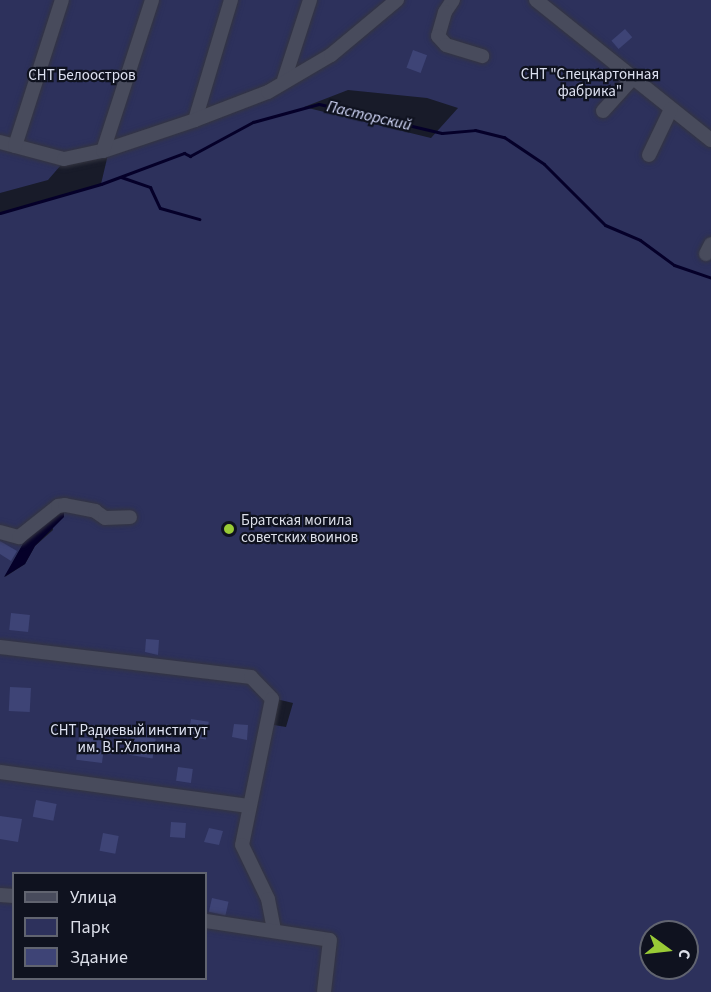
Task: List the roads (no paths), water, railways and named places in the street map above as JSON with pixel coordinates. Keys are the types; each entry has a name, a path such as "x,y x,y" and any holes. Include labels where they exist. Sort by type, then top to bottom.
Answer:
{"street":[{"path":"15,146 62,0"},
{"path":"103,151 152,0"},
{"path":"195,120 231,0"},
{"path":"284,80 310,0"},
{"path":"0,142 64,159 103,151 195,120 268,92 284,80 331,55 397,0"},
{"path":"453,0 445,12 438,36 446,45 482,56"},
{"path":"536,0 711,140"},
{"path":"603,111 632,79"},
{"path":"649,155 671,109"},
{"path":"0,532 19,537 58,506 65,505 95,511 105,518 130,517"},
{"path":"0,647 251,677 272,699 242,845 268,898 274,930"},
{"path":"0,772 249,806"},
{"path":"207,921 330,940 324,992"}],"waterway":[{"name":"Пасторский","path":"0,213 101,184 184,153 190,156 253,122 319,104 442,133 475,130 504,137 544,164 605,225 640,240 674,265 711,278"},
{"path":"121,177 150,187 160,208 199,219"}],"place":[{"name":"Братская могила советских воинов","path":"229,529"}],"park label":[{"name":"СНТ Белоостров","path":"82,76"},
{"name":"СНТ \"Спецкартонная фабрика\"","path":"590,82"},
{"name":"СНТ Радиевый институт им. В.Г.Хлопина","path":"129,738"}]}
